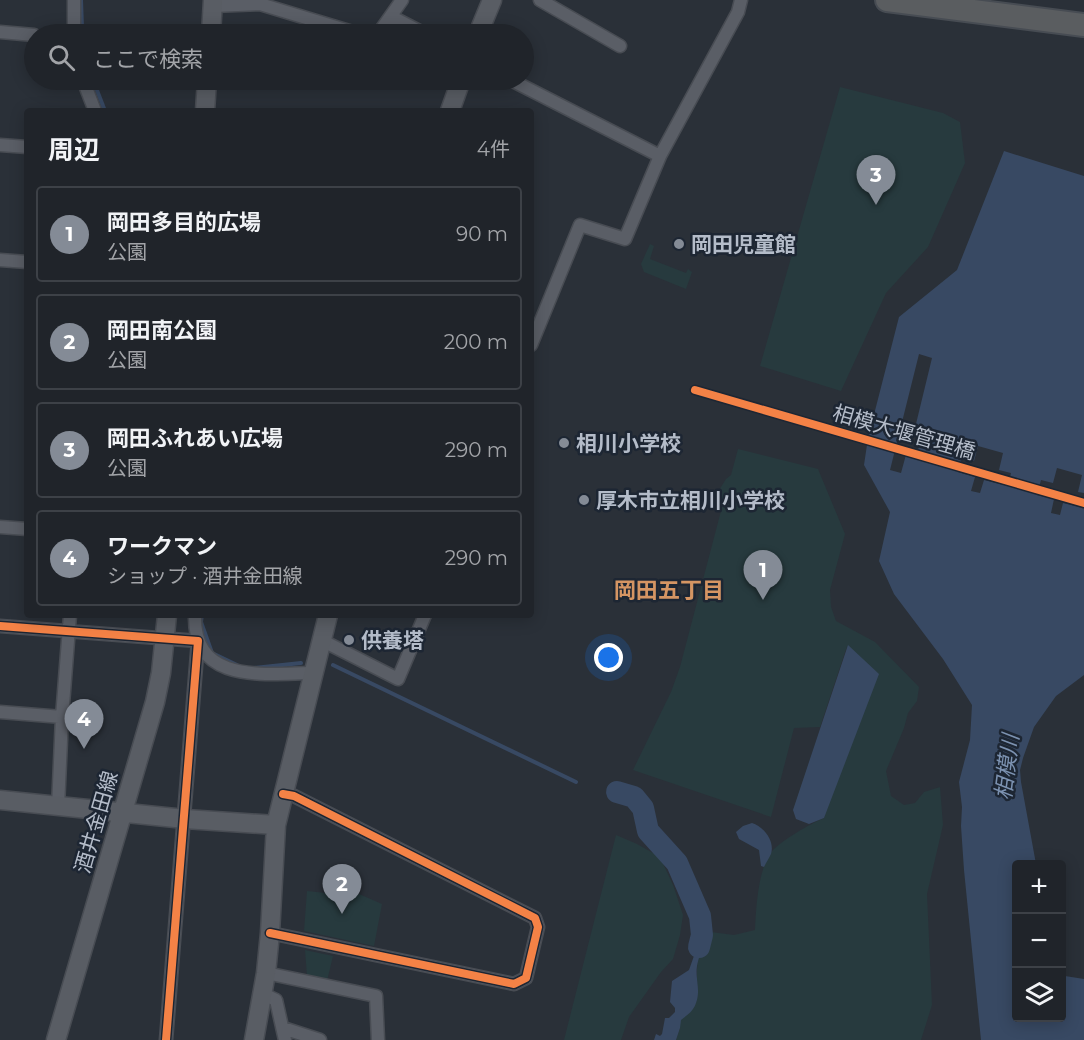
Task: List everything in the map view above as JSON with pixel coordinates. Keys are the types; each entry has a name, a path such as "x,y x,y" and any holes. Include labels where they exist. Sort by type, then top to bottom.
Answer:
{"highway":[{"path":"887,0 1084,26"}],"street":[{"path":"74,0 74,24"},
{"path":"386,24 402,0"},
{"path":"482,24 492,0"},
{"path":"540,0 620,46"},
{"path":"534,338 580,225 625,239 660,156 738,12 741,0"},
{"path":"212,24 213,3 260,4 326,24"},
{"path":"392,17 406,24"},
{"path":"0,32 24,34"},
{"path":"87,90 93,108"},
{"path":"205,108 206,90"},
{"path":"451,108 457,90"},
{"path":"531,90 660,156"},
{"path":"0,146 24,147"},
{"path":"0,260 24,262"},
{"path":"0,527 24,529"},
{"path":"58,807 70,618"},
{"name":"酒井金田線","path":"56,1040 155,702 167,618"},
{"path":"195,618 194,630 205,654 214,662 230,670 246,674 319,659 398,679 424,618"},
{"path":"254,1040 266,974 276,825 327,618"},
{"path":"0,626 198,641"},
{"path":"166,1040 198,641"},
{"path":"0,712 62,717"},
{"path":"270,933 514,984 526,978 538,927 535,918 294,796 283,794"},
{"path":"0,801 185,819 276,825"},
{"path":"266,974 376,996 378,1040"},
{"path":"263,994 276,1000 284,1034 320,1040"}],"green space":[{"path":"840,87 943,113 960,122 965,163 928,247 886,293 841,391 760,366"},
{"path":"650,244 654,246 650,259 686,273 688,269 692,272 686,289 644,272 641,264"},
{"path":"738,449 818,469 845,534 830,590 831,607 836,621 875,642 919,687 917,701 908,713 886,771 891,796 904,805 915,803 924,792 940,787 943,825 927,894 932,1005 921,1040 676,1040 680,1020 696,1003 697,969 703,931 734,935 755,930 759,889 767,858 782,842 824,818 847,646 820,727 794,728 771,817 633,770 671,692 680,667 721,511 716,495 731,475"},
{"path":"616,835 660,857 683,915 680,935 673,959 629,1017 621,1040 564,1040"},
{"path":"336,884 382,904 374,946 304,931 307,891 335,894"},
{"path":"305,950 333,956 327,981 307,976"}],"water":[{"name":"相模川","path":"1004,151 1084,176 1084,493 1078,492 1082,475 1057,468 1053,483 1041,480 1037,495 1054,499 1051,513 1060,515 1063,503 1084,508 1084,675 1056,696 1034,727 1020,770 1035,860 1012,860 1012,1022 1066,1022 1066,976 1084,979 1084,1040 981,1040 964,870 959,782 970,740 972,705 943,659 894,594 879,561 890,512 864,465 868,438 899,317 957,270","holes":["919,354 932,358 915,428 923,431 917,454 907,451 901,473 890,470","978,446 1003,453 999,470 1011,473 1008,486 984,480 980,493 971,491 975,477 958,472 962,458 974,461"]},
{"path":"848,645 879,674 824,818 809,824 796,819 793,810"},
{"path":"752,823 764,831 770,840 771,854 764,867 761,866 759,850 739,839 736,832"},
{"path":"697,916 700,916 703,922 704,934 697,966 696,1003 692,1011 681,1020 676,1040 654,1040 656,1034 660,1036 662,1034 665,1018 669,1018 675,1012 670,1002 672,981 689,970 701,936 696,924"}],"waterway":[{"path":"81,0 82,24"},
{"path":"97,90 104,108"},
{"path":"202,618 212,653 237,665"},
{"path":"253,668 301,663"},
{"path":"333,665 576,782"},
{"path":"617,792 634,797 643,808 648,831 677,863 700,916 702,935 699,947"}],"cycle path":[{"name":"相模大堰管理橋","path":"695,390 1084,503"},
{"path":"0,626 198,641 166,1040"},
{"path":"270,933 514,984 526,978 538,927 535,918 294,796 283,794"}],"place":[{"name":"岡田ふれあい広場","path":"876,205"},
{"name":"岡田児童館","path":"679,244"},
{"name":"相川小学校","path":"564,443"},
{"name":"厚木市立相川小学校","path":"584,500"},
{"name":"岡田多目的広場","path":"763,600"},
{"name":"供養塔","path":"349,640"},
{"name":"ワークマン","path":"84,749"},
{"name":"岡田南公園","path":"342,914"}],"district":[{"name":"岡田五丁目","path":"669,590"}]}
